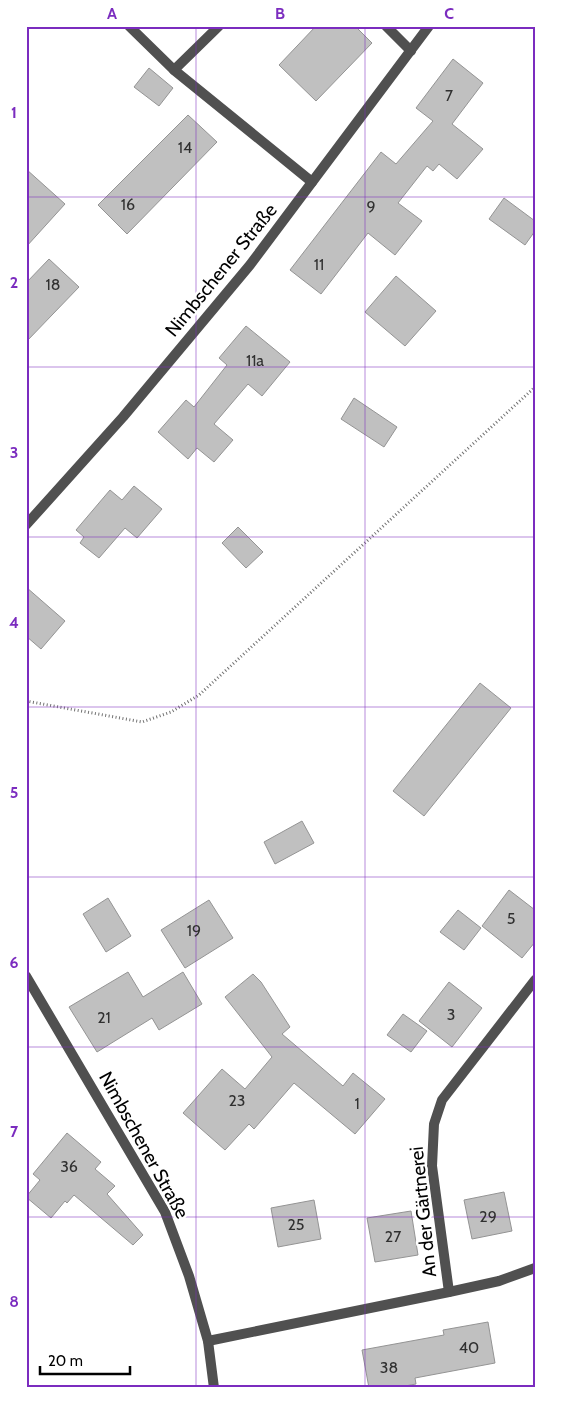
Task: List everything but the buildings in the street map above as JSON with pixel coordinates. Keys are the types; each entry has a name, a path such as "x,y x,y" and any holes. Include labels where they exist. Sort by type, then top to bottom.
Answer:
{"street":[{"path":"129,26 174,70 312,182"},
{"path":"174,70 219,26"},
{"path":"386,26 411,50"},
{"name":"Nimbschener Straße","path":"26,525 136,402 250,265 429,26"},
{"name":"Nimbschener Straße","path":"26,976 165,1212 189,1276 208,1341 214,1388"},
{"name":"An der Gärtnerei","path":"449,1292 432,1166 434,1124 447,1094 535,980"},
{"path":"208,1341 499,1281 535,1268"}],"path":[{"path":"26,701 142,722 171,712 199,694 535,387"}]}
